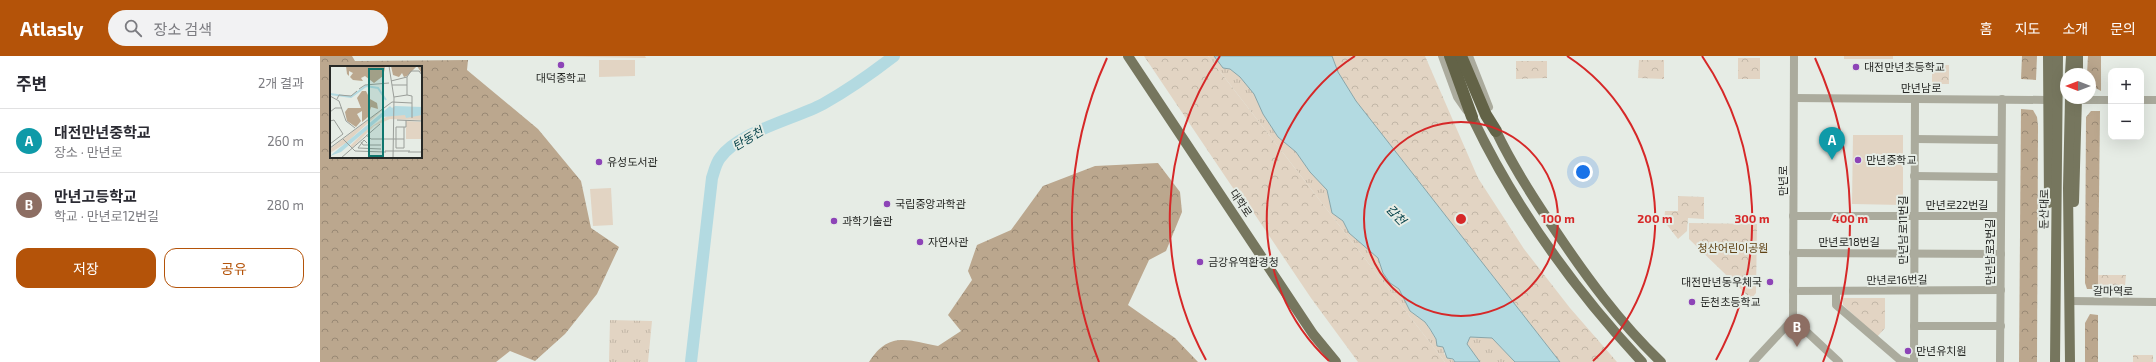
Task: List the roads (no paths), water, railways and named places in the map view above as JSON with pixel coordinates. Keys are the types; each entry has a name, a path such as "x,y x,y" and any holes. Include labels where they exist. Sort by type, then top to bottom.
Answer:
{"highway":[{"path":"1450,56 1472,118"},
{"path":"1461,56 1486,115 1496,131"}],"main road":[{"name":"대학로","path":"1128,56 1282,285 1313,334 1336,362"},
{"path":"2048,56 2049,203 2056,218"},
{"name":"둔산대로","path":"2055,362 2058,56"},
{"path":"2070,68 2071,56"},
{"path":"2078,56 2078,68"},
{"path":"2070,362 2070,211 2075,104"},
{"path":"1472,118 1514,196 1546,244 1581,293 1642,362"},
{"path":"1496,131 1528,189 1593,284 1623,322 1661,362"}],"street":[{"path":"1442,56 1457,97 1472,118"},
{"path":"1469,56 1496,131"},
{"name":"만년로","path":"1793,319 1794,56"},
{"name":"만년남로","path":"1794,98 2048,100"},
{"name":"만년남로11번길","path":"1914,362 1915,99"},
{"name":"만년남로3번길","path":"2000,362 2002,99"},
{"path":"2096,100 2108,100"},
{"path":"2144,100 2156,100"},
{"path":"1915,139 2002,140"},
{"path":"1914,176 2001,177"},
{"name":"만년로22번길","path":"1793,216 2001,216"},
{"name":"만년로18번길","path":"1793,253 2001,254"},
{"name":"만년로16번길","path":"1793,291 1836,292 2001,290"},
{"path":"1836,292 1836,305 1900,360 1908,362"},
{"name":"갈마역로","path":"2069,301 2156,302"},
{"path":"1752,362 1793,319 1839,362"},
{"path":"1914,326 2001,326"}],"water":[{"name":"갑천","path":"1214,56 1332,56 1338,72 1356,101 1560,362 1515,362 1492,338 1470,337 1467,344 1480,362 1455,362 1453,359 1447,358 1443,347 1437,346 1436,339 1425,322 1410,311 1399,289 1390,283 1383,273 1378,258 1349,233 1343,221 1332,213 1327,190 1310,172 1296,152 1278,137 1263,114 1254,94 1240,77 1230,69 1223,68"}],"waterway":[{"name":"탄동천","path":"691,362 712,178 719,160 728,149 753,133 823,104 860,81 894,56"}],"place":[{"name":"대덕중학교","path":"561,65"},
{"name":"대전만년초등학교","path":"1856,67"},
{"name":"대전만년중학교","path":"1832,160"},
{"name":"만년중학교","path":"1858,160"},
{"name":"유성도서관","path":"599,162"},
{"name":"국립중앙과학관","path":"887,204"},
{"name":"과학기술관","path":"834,221"},
{"name":"자연사관","path":"920,242"},
{"name":"금강유역환경청","path":"1200,262"},
{"name":"대전만년동우체국","path":"1770,282"},
{"name":"둔천초등학교","path":"1692,302"},
{"name":"만년고등학교","path":"1797,347"},
{"name":"만년유치원","path":"1908,351"}],"park label":[{"name":"청산어린이공원","path":"1733,248"}]}
